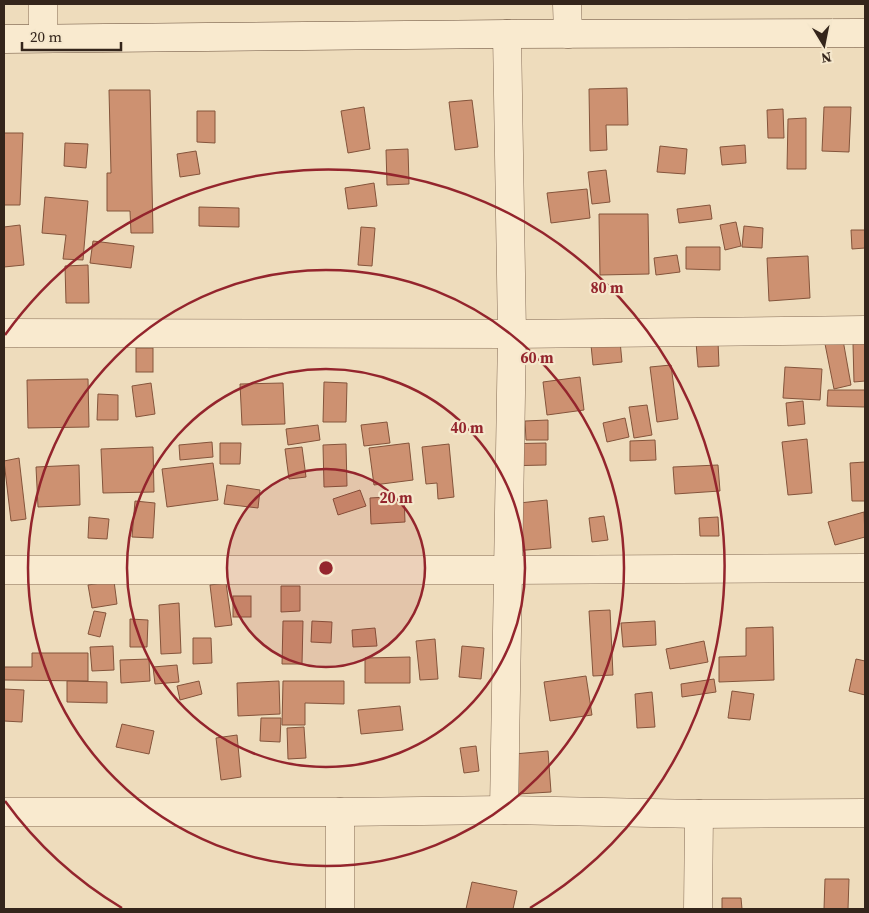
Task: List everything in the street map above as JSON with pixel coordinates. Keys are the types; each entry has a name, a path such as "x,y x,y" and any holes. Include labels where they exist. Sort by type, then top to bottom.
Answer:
{"street":[{"path":"43,4 43,38"},
{"path":"567,4 568,34"},
{"path":"4,39 865,33"},
{"path":"504,810 512,334 508,34"},
{"path":"4,333 512,334 865,330"},
{"path":"4,570 865,568"},
{"path":"4,812 504,810 698,814 865,813"},
{"path":"340,812 340,909"},
{"path":"698,814 698,909"}],"building":[{"path":"627,88 628,125 606,125 607,150 590,151 589,89"},
{"path":"109,90 150,90 153,233 131,233 130,211 107,211 107,173 111,173"},
{"path":"472,100 478,147 455,150 449,102"},
{"path":"364,107 370,149 348,153 341,111"},
{"path":"824,107 851,107 849,152 822,151"},
{"path":"783,109 784,138 768,138 767,110"},
{"path":"197,111 215,111 215,143 197,142"},
{"path":"806,118 806,169 787,169 788,119"},
{"path":"4,133 23,133 20,205 4,205"},
{"path":"65,143 88,144 86,168 64,166"},
{"path":"745,145 746,163 722,165 720,147"},
{"path":"660,146 687,149 685,174 657,172"},
{"path":"408,149 409,184 387,185 386,150"},
{"path":"196,151 200,174 180,177 177,154"},
{"path":"606,170 610,202 592,204 588,172"},
{"path":"374,183 377,206 348,209 345,188"},
{"path":"587,189 590,218 551,223 547,193"},
{"path":"45,197 88,201 83,260 63,259 66,235 42,233"},
{"path":"710,205 712,219 679,223 677,209"},
{"path":"199,207 239,208 239,227 199,226"},
{"path":"599,214 648,214 649,274 600,275"},
{"path":"736,222 741,246 725,250 720,225"},
{"path":"20,225 24,265 4,267 4,227"},
{"path":"744,226 763,228 762,248 742,247"},
{"path":"361,227 375,228 372,266 358,265"},
{"path":"851,230 865,230 865,248 852,249"},
{"path":"93,241 134,246 131,268 90,263"},
{"path":"686,247 720,247 720,270 686,269"},
{"path":"677,255 680,272 656,275 654,258"},
{"path":"808,256 810,298 769,301 767,258"},
{"path":"88,265 89,303 66,303 65,266"},
{"path":"843,340 851,385 834,389 825,344"},
{"path":"620,341 622,362 593,365 591,345"},
{"path":"718,341 719,366 698,367 696,342"},
{"path":"865,343 865,381 854,382 853,344"},
{"path":"136,348 153,348 153,372 136,372"},
{"path":"671,365 678,419 657,422 650,367"},
{"path":"785,367 822,369 820,400 783,398"},
{"path":"580,377 584,410 547,415 543,382"},
{"path":"88,379 89,427 28,428 27,380"},
{"path":"324,382 347,383 346,422 323,422"},
{"path":"151,383 155,414 136,417 132,386"},
{"path":"283,383 285,424 242,425 240,384"},
{"path":"828,390 865,390 865,407 827,406"},
{"path":"98,394 118,395 118,420 97,420"},
{"path":"803,401 805,424 788,426 786,403"},
{"path":"647,405 652,435 634,438 629,407"},
{"path":"625,418 629,437 607,442 603,423"},
{"path":"548,420 548,440 526,440 525,421"},
{"path":"387,422 390,443 364,446 361,425"},
{"path":"318,425 320,440 288,445 286,429"},
{"path":"807,439 812,493 788,495 782,442"},
{"path":"655,440 656,460 630,461 630,441"},
{"path":"212,442 213,457 180,460 179,445"},
{"path":"220,443 241,443 240,464 220,464"},
{"path":"409,443 413,480 374,485 369,448"},
{"path":"546,443 546,465 500,466 499,444"},
{"path":"346,444 347,486 324,487 323,445"},
{"path":"449,444 454,497 438,499 437,483 426,484 422,447"},
{"path":"153,447 154,492 103,493 101,449"},
{"path":"302,447 306,477 289,479 285,449"},
{"path":"19,458 26,519 11,521 4,461"},
{"path":"865,462 865,501 852,501 850,463"},
{"path":"213,463 218,500 167,507 162,469"},
{"path":"79,465 80,505 38,507 36,467"},
{"path":"718,465 720,491 675,494 673,467"},
{"path":"227,485 260,490 258,508 224,504"},
{"path":"360,490 366,506 338,515 333,499"},
{"path":"404,496 405,522 371,524 370,498"},
{"path":"547,500 551,548 514,551 510,504"},
{"path":"135,501 155,503 153,538 132,537"},
{"path":"864,512 865,537 835,545 828,522"},
{"path":"604,516 608,540 592,542 589,518"},
{"path":"89,517 109,519 107,539 88,538"},
{"path":"718,517 719,536 700,536 699,518"},
{"path":"114,581 117,604 92,608 88,585"},
{"path":"226,583 232,625 215,627 210,585"},
{"path":"281,586 300,586 300,611 281,612"},
{"path":"233,596 251,596 251,617 233,617"},
{"path":"179,603 181,653 161,654 159,605"},
{"path":"610,610 613,675 593,676 589,611"},
{"path":"94,611 106,613 100,637 88,634"},
{"path":"130,619 148,620 147,647 130,647"},
{"path":"283,621 303,621 302,664 282,664"},
{"path":"312,621 332,622 331,643 311,642"},
{"path":"655,621 656,645 623,647 621,623"},
{"path":"773,627 774,680 719,682 719,657 746,656 746,628"},
{"path":"375,628 377,646 353,647 352,630"},
{"path":"193,638 211,638 212,663 193,664"},
{"path":"435,639 438,679 420,680 416,641"},
{"path":"704,641 708,662 670,669 666,649"},
{"path":"113,646 114,670 92,671 90,647"},
{"path":"462,646 484,648 481,679 459,677"},
{"path":"32,653 88,653 88,681 4,680 4,667 32,667"},
{"path":"410,657 410,683 365,683 365,658"},
{"path":"149,659 150,681 121,683 120,660"},
{"path":"856,659 865,661 865,695 849,691"},
{"path":"177,665 179,682 155,684 153,667"},
{"path":"586,676 592,715 550,721 544,682"},
{"path":"714,679 716,692 682,697 681,684"},
{"path":"67,681 107,682 107,703 67,702"},
{"path":"199,681 202,694 180,700 177,686"},
{"path":"279,681 280,714 238,716 237,683"},
{"path":"283,681 344,681 344,704 305,703 305,725 282,725"},
{"path":"4,689 24,690 22,722 4,721"},
{"path":"732,691 754,694 750,720 728,718"},
{"path":"652,692 655,727 637,728 635,694"},
{"path":"400,706 403,730 361,734 358,710"},
{"path":"261,718 281,718 280,742 260,741"},
{"path":"122,724 154,731 149,754 116,747"},
{"path":"304,727 306,758 288,759 287,728"},
{"path":"237,735 241,777 221,780 216,738"},
{"path":"476,746 479,771 464,773 460,748"},
{"path":"548,751 551,792 518,794 514,754"},
{"path":"825,879 849,879 848,909 824,909"},
{"path":"472,882 517,891 513,909 466,909"},
{"path":"722,898 741,898 742,909 722,909"}]}
